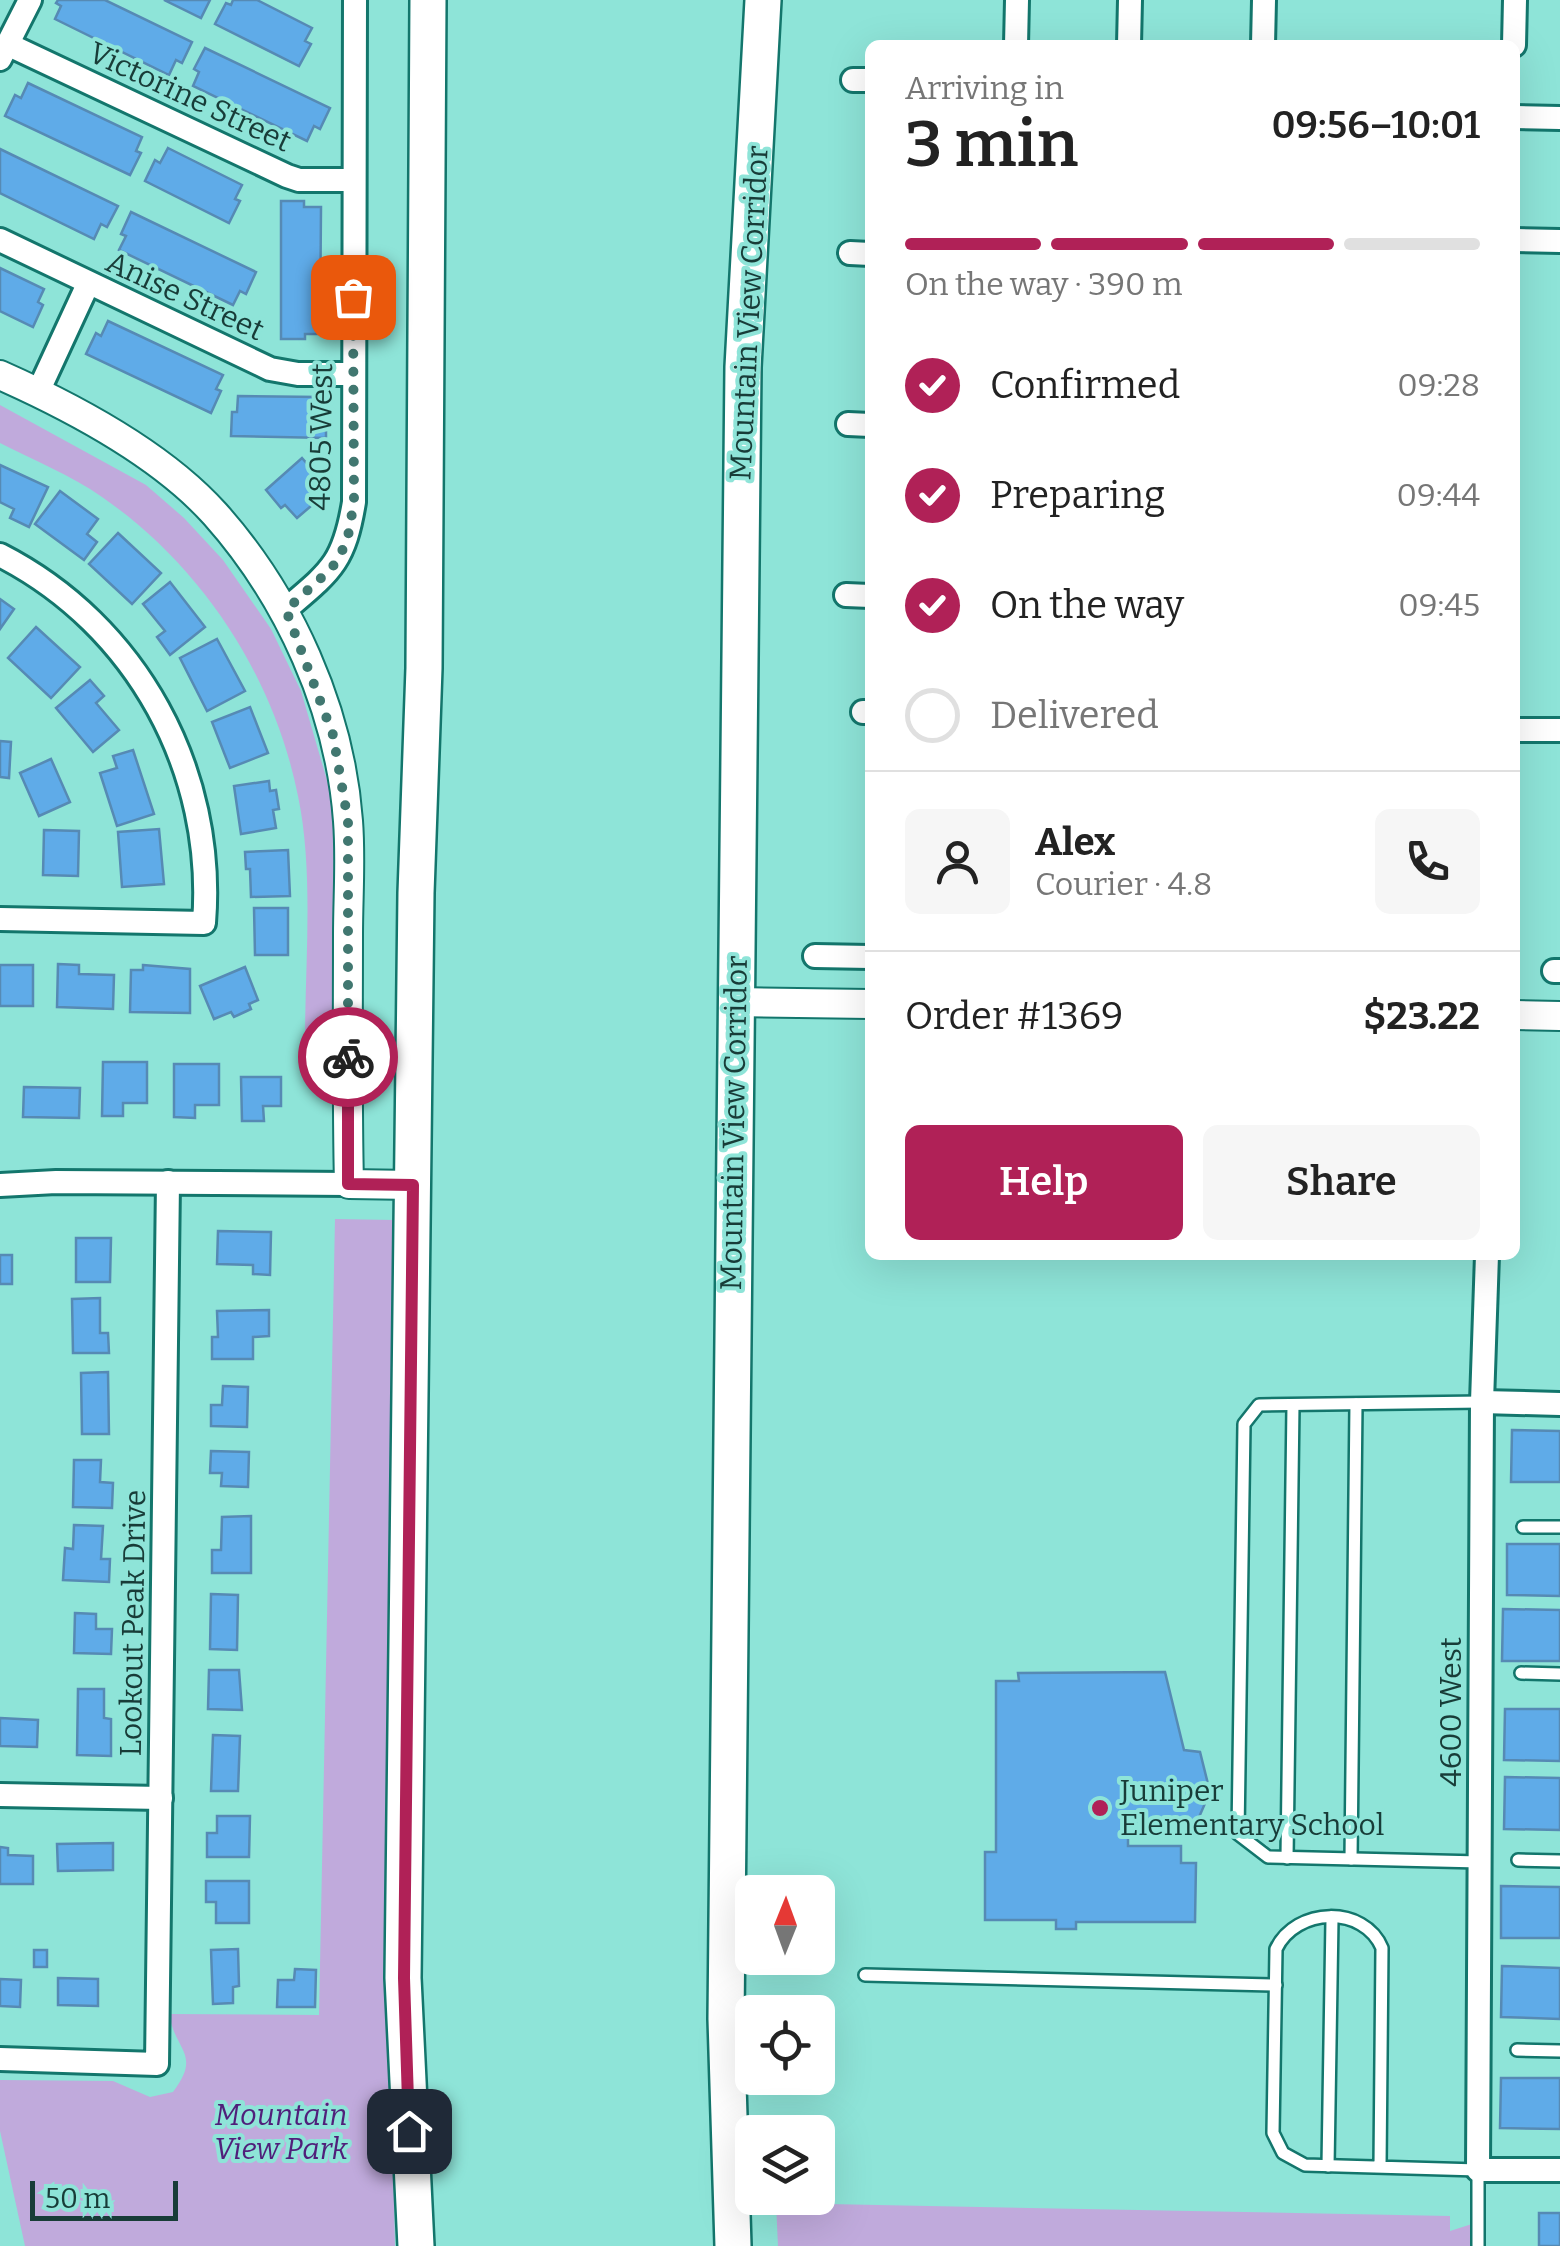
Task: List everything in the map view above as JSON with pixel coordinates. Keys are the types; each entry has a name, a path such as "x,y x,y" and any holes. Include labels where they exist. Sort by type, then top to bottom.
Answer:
{"highway":[{"path":"416,2246 404,1978 416,893 424,668 428,0"},
{"name":"Mountain View Corridor","path":"732,2246 726,2019 743,366 762,0"}],"street":[{"path":"4,52 30,0"},
{"name":"4805 West","path":"286,610 332,568 347,542 354,502 355,0"},
{"path":"1016,40 1017,0"},
{"path":"1128,40 1130,0"},
{"path":"1263,40 1264,0"},
{"path":"1514,40 1515,0"},
{"name":"Victorine Street","path":"4,52 286,176 299,180 353,180"},
{"path":"1520,117 1560,118"},
{"name":"Anise Street","path":"0,240 270,369 298,374 353,374"},
{"path":"1520,240 1560,241"},
{"path":"38,392 88,284"},
{"path":"0,375 38,392 124,442 200,500 214,513 286,610 333,735 348,821 348,1184"},
{"path":"0,555 46,582 104,633 129,662 167,722 191,782 206,866 204,923 0,919"},
{"path":"846,596 865,596"},
{"path":"1520,730 1560,730"},
{"path":"815,956 865,956"},
{"path":"736,1002 865,1004"},
{"path":"1520,1015 1560,1016"},
{"path":"0,1186 56,1182 413,1185"},
{"name":"Lookout Peak Drive","path":"0,2059 158,2064 168,1182"},
{"name":"4600 West","path":"1478,2170 1482,1402 1488,1260"},
{"path":"1482,1402 1560,1404"},
{"path":"0,1795 161,1798"},
{"path":"1478,2170 1560,2170"}],"lane":[{"path":"1480,1862 1268,1858 1238,1834 1244,1424 1259,1404 1482,1402"},
{"path":"1288,1858 1293,1404"},
{"path":"1351,1859 1356,1404"},
{"path":"1522,1526 1560,1527"},
{"path":"1521,1673 1560,1674"},
{"path":"1518,1860 1560,1861"},
{"path":"1328,2166 1332,1918"},
{"path":"1380,2167 1382,1948 1371,1929 1350,1919 1308,1919 1288,1930 1276,1949 1274,2133 1283,2153 1305,2165 1478,2170 1478,2246"},
{"path":"865,1975 1276,1985"},
{"path":"1517,2050 1560,2051"}],"green space":[{"path":"0,405 146,485 223,560 271,629 301,691 333,801 339,865 337,1041 305,1040 307,886 303,825 287,752 252,667 202,590 138,525 78,482 0,443"},
{"name":"Mountain View Park","path":"335,1219 395,1220 390,2025 395,2246 25,2246 0,2131 0,2080 113,2081 150,2097 173,2092 185,2069 184,2053 169,2014 319,2015"},
{"path":"835,2204 1450,2216 1450,2231 1472,2224 1471,2246 778,2246 777,2215 835,2215"}],"building":[{"path":"105,0 192,42 182,63 176,60 169,75 55,19 61,6 56,3"},
{"path":"164,0 210,0 201,18"},
{"path":"233,0 257,0 312,28 305,41 311,44 299,66 215,24 226,3 231,5"},
{"path":"205,48 330,108 320,129 314,126 307,141 193,86 199,72 194,69"},
{"path":"28,83 142,137 136,151 141,153 130,175 5,116 15,95 21,98"},
{"path":"168,148 242,185 235,199 240,201 229,223 145,181 155,160 160,163"},
{"path":"0,149 118,206 107,227 101,224 94,239 0,193"},
{"path":"281,201 304,201 304,207 321,207 320,334 305,334 305,339 281,339"},
{"path":"131,212 256,272 246,294 240,291 233,305 119,250"},
{"path":"0,268 44,289 38,302 43,305 33,327 0,311"},
{"path":"108,321 223,375 211,413 86,354 96,333 101,336"},
{"path":"238,396 320,397 320,413 326,413 326,438 231,436 232,412 237,412"},
{"path":"302,458 318,476 313,480 325,494 297,518 285,505 281,508 266,490"},
{"path":"0,465 48,487 29,527 10,518 14,509 0,502"},
{"path":"60,491 98,519 87,534 97,542 84,560 35,524"},
{"path":"118,533 161,573 132,604 89,564"},
{"path":"170,582 205,627 170,655 157,637 165,631 143,604"},
{"path":"0,599 14,609 0,629"},
{"path":"36,627 80,667 51,698 8,658"},
{"path":"217,639 245,691 207,711 180,658"},
{"path":"90,680 104,696 96,703 119,730 93,752 56,708"},
{"path":"250,707 268,753 230,768 212,722"},
{"path":"0,741 11,742 9,778 0,777"},
{"path":"133,750 154,814 117,826 100,773 117,768 113,756"},
{"path":"51,759 70,802 39,816 20,773"},
{"path":"269,781 270,791 276,790 279,809 273,810 276,828 241,834 234,786"},
{"path":"159,829 164,884 122,887 118,832"},
{"path":"44,830 79,831 78,876 43,875"},
{"path":"288,850 290,896 251,897 245,852"},
{"path":"254,908 288,908 288,955 255,955"},
{"path":"58,964 79,965 79,974 114,975 113,1009 57,1007"},
{"path":"0,965 33,965 33,1006 0,1006"},
{"path":"143,965 190,969 190,1013 130,1012 131,970 143,970"},
{"path":"245,967 258,1000 249,1004 251,1009 234,1017 231,1012 214,1019 200,986"},
{"path":"103,1062 147,1062 147,1103 123,1103 123,1116 102,1116"},
{"path":"174,1064 219,1064 219,1105 195,1105 195,1118 174,1117"},
{"path":"241,1077 281,1077 281,1106 263,1106 264,1121 242,1121"},
{"path":"24,1087 80,1088 79,1118 23,1117"},
{"path":"218,1231 271,1232 270,1275 253,1274 253,1265 217,1264"},
{"path":"76,1238 111,1238 110,1282 76,1282"},
{"path":"0,1255 12,1255 12,1284 0,1284"},
{"path":"100,1298 100,1333 108,1333 109,1353 73,1353 72,1299"},
{"path":"269,1310 269,1336 253,1337 253,1359 212,1359 212,1337 218,1337 217,1311"},
{"path":"108,1372 109,1434 82,1434 81,1373"},
{"path":"223,1386 248,1387 247,1427 211,1426 211,1405 222,1405"},
{"path":"1512,1430 1560,1431 1560,1482 1511,1482"},
{"path":"211,1451 249,1452 248,1487 221,1486 222,1473 210,1473"},
{"path":"74,1460 101,1460 100,1482 113,1483 112,1508 73,1507"},
{"path":"251,1516 251,1573 212,1573 212,1550 221,1550 222,1517"},
{"path":"74,1525 103,1526 101,1559 110,1559 109,1582 63,1580 65,1548 73,1549"},
{"path":"1507,1544 1560,1544 1560,1596 1507,1595"},
{"path":"211,1594 238,1595 237,1650 210,1649"},
{"path":"1503,1609 1560,1610 1560,1661 1502,1661"},
{"path":"75,1613 96,1614 96,1629 112,1629 111,1654 74,1653"},
{"path":"209,1670 239,1670 242,1710 208,1709"},
{"name":"Juniper Elementary School","path":"1165,1672 1184,1750 1200,1752 1210,1792 1196,1824 1128,1824 1128,1846 1181,1846 1181,1863 1196,1863 1195,1922 1076,1922 1076,1929 1056,1929 1056,1920 985,1920 985,1852 996,1852 996,1681 1019,1681 1018,1673"},
{"path":"78,1689 104,1689 104,1718 111,1719 111,1756 77,1755"},
{"path":"1505,1709 1560,1709 1560,1761 1504,1760"},
{"path":"0,1718 38,1720 37,1747 0,1746"},
{"path":"213,1735 240,1736 238,1791 211,1791"},
{"path":"1505,1777 1560,1778 1560,1830 1504,1829"},
{"path":"217,1816 250,1816 249,1857 207,1857 207,1833 217,1833"},
{"path":"113,1843 113,1870 58,1871 57,1844"},
{"path":"0,1847 8,1848 8,1855 33,1856 33,1884 0,1884"},
{"path":"206,1881 249,1881 249,1923 216,1923 216,1902 206,1902"},
{"path":"1501,1886 1560,1887 1560,1938 1501,1938"},
{"path":"238,1949 239,1986 233,1987 233,2003 213,2004 211,1950"},
{"path":"34,1950 47,1950 47,1967 34,1967"},
{"path":"1502,1966 1560,1968 1560,2019 1501,2017"},
{"path":"295,1969 316,1970 315,2007 277,2007 278,1980 294,1980"},
{"path":"58,1978 98,1979 98,2006 58,2005"},
{"path":"0,1979 21,1980 20,2007 0,2006"},
{"path":"1501,2078 1560,2078 1560,2129 1500,2128"},
{"path":"1539,2213 1560,2213 1560,2246 1539,2246"}],"way so far":[{"path":"348,1057 348,821 333,735 286,610 332,568 347,542 354,502 353,297"}],"place":[{"name":"Juniper Elementary School","path":"1100,1808"}],"route":[{"path":"348,1057 348,1184 413,1185 404,1978 409,2131"}]}
